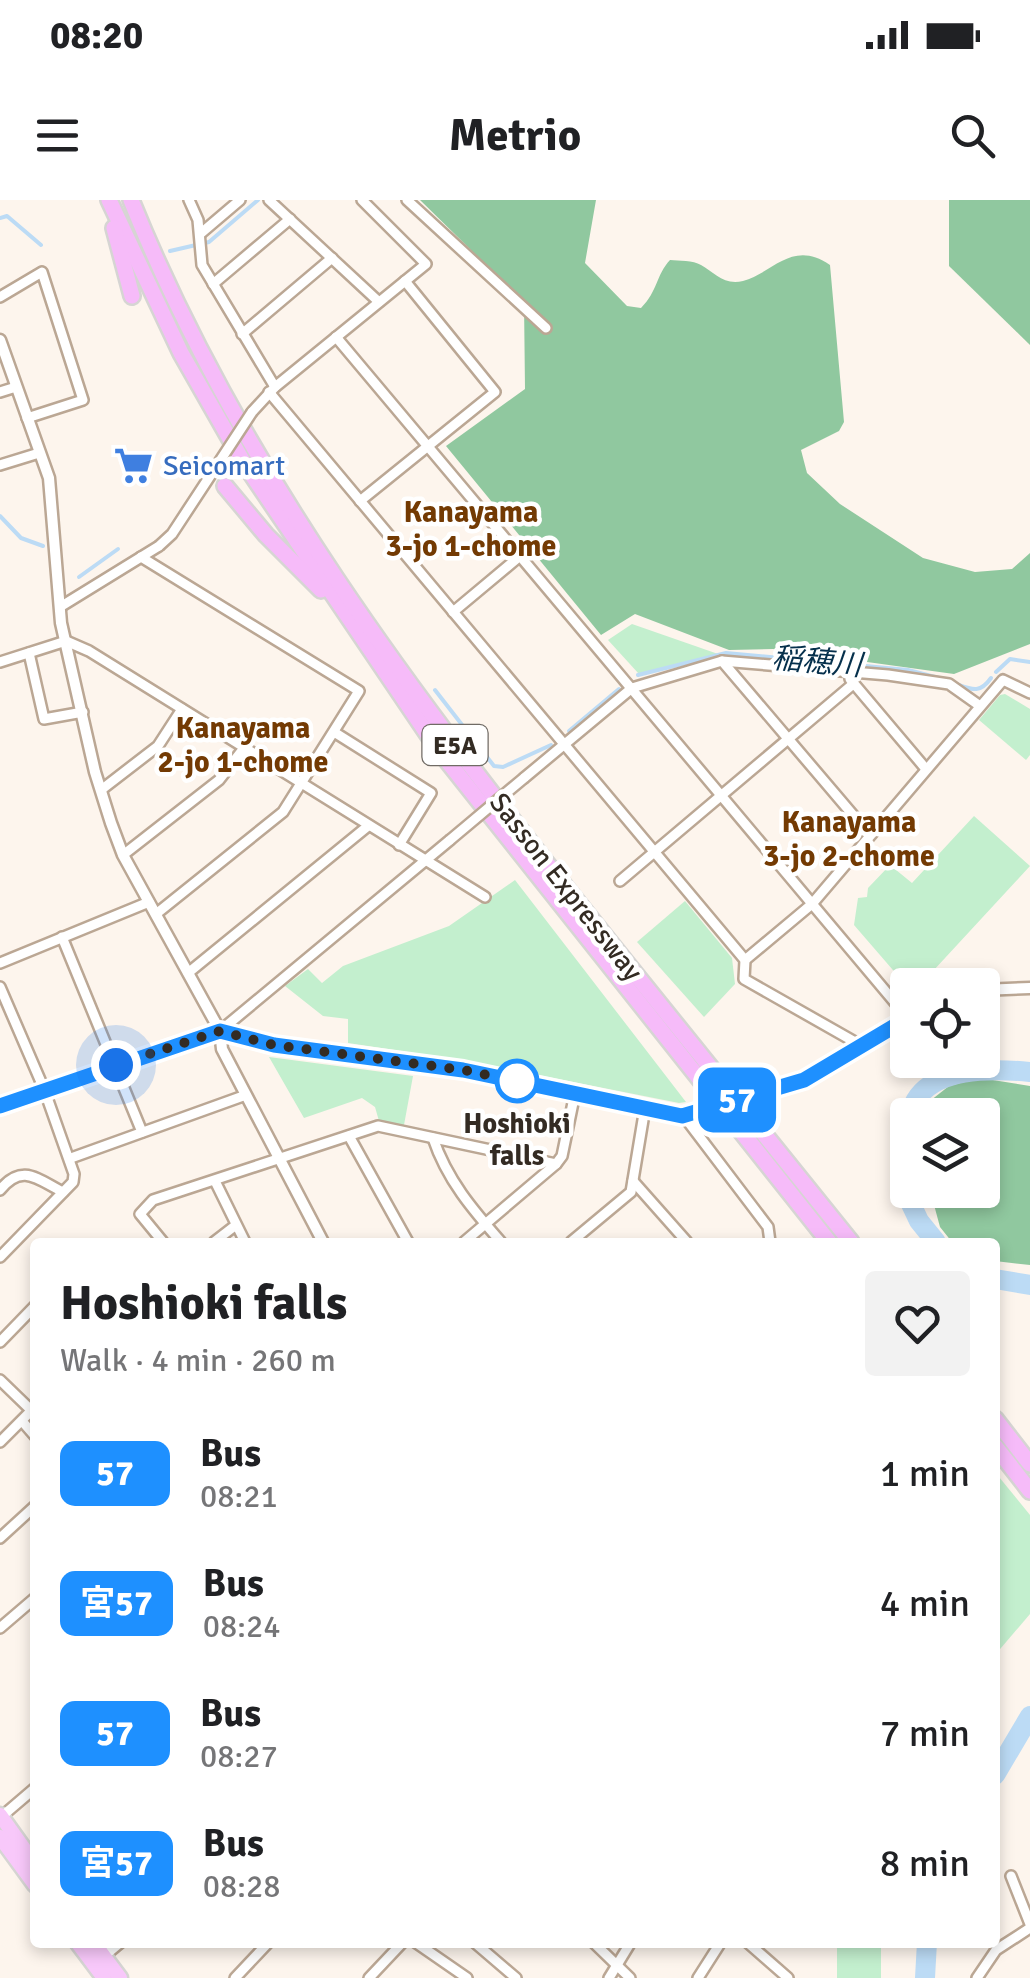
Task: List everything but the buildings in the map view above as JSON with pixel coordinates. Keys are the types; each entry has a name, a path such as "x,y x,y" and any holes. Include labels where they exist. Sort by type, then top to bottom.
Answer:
{"highway":[{"path":"108,200 132,296"},
{"name":"Sasson Expressway","path":"108,200 181,352 242,460 437,748 826,1238"},
{"name":"Sasson Expressway","path":"132,200 156,262 196,342 254,449 335,579 461,754 848,1238"},
{"path":"225,486 266,535 348,617"},
{"path":"1000,1426 1030,1464"},
{"path":"1000,1452 1030,1490"},
{"path":"1,1816 30,1857"},
{"path":"0,1837 30,1878"},
{"path":"82,1948 104,1978"},
{"path":"97,1948 120,1978"}],"street":[{"path":"189,200 198,220 202,264 272,390 360,502 745,960 744,979 862,1046"},
{"path":"200,235 240,200"},
{"path":"269,200 379,302"},
{"path":"60,607 172,534 252,412 272,390 426,264 362,200"},
{"path":"407,200 546,328"},
{"path":"213,284 290,219"},
{"path":"242,334 332,258"},
{"path":"0,297 42,272 84,400 27,418"},
{"path":"360,502 495,392 405,280"},
{"path":"336,337 890,997"},
{"path":"0,340 50,478 66,641 100,790 123,856 220,1031 222,1049 321,1238"},
{"path":"0,392 16,387"},
{"path":"0,464 39,453"},
{"path":"453,612 520,556"},
{"path":"140,557 359,691 284,812 156,914"},
{"path":"0,662 66,641 90,651 485,897"},
{"path":"29,653 44,719 84,712"},
{"path":"722,661 870,835"},
{"path":"0,1106 220,1031 632,688 722,661 949,684 980,706"},
{"path":"848,672 852,684 926,769"},
{"path":"745,960 812,904 1003,680 1030,693"},
{"path":"620,881 852,684"},
{"path":"100,790 158,746 182,708"},
{"path":"334,732 431,793 399,845"},
{"path":"123,856 219,780 244,748"},
{"path":"188,973 368,826"},
{"path":"0,962 149,902"},
{"path":"62,937 142,1132"},
{"path":"0,986 71,1158 73,1182 0,1257"},
{"path":"1000,989 1030,988"},
{"path":"220,1031 274,1045 463,1070 689,1115 804,1080 890,1029"},
{"path":"469,1238 562,1156 574,1093"},
{"path":"71,1158 246,1095"},
{"path":"576,1238 631,1192 645,1108"},
{"path":"689,1115 768,1228 769,1238"},
{"path":"160,1238 140,1214 153,1200 378,1126 556,1164"},
{"path":"349,1136 406,1238"},
{"path":"433,1138 440,1159 466,1203 497,1238"},
{"path":"0,1190 10,1177 19,1174 63,1192"},
{"path":"215,1181 243,1238"},
{"path":"633,1181 683,1238"},
{"path":"219,1238 236,1225"},
{"path":"584,1231 590,1238"},
{"path":"0,1342 30,1311"},
{"path":"0,1380 30,1405"},
{"path":"0,1442 30,1412"},
{"path":"22,1421 30,1430"},
{"path":"0,1538 30,1511"},
{"path":"0,1628 30,1602"},
{"path":"1,1816 30,1792"},
{"path":"1000,1947 1030,1926 1011,1876"},
{"path":"103,1957 114,1948"},
{"path":"235,1978 263,1948"},
{"path":"369,1978 397,1948"},
{"path":"424,1948 467,1978"},
{"path":"481,1948 516,1978"},
{"path":"599,1948 630,1978"},
{"path":"609,1978 627,1948"},
{"path":"698,1978 717,1948"},
{"path":"754,1948 788,1978"},
{"path":"977,1978 999,1948"}],"green space":[{"path":"420,200 596,200 585,263 627,306 641,308 670,260 698,263 725,280 736,282 805,255 830,265 844,422 839,431 801,450 807,473 840,504 923,558 975,572 1012,569 1030,553 1030,644 954,674 773,649 729,650 635,614 601,635 446,446 525,389 524,302"},
{"path":"949,200 1030,200 1030,345 949,266"},
{"path":"632,624 721,655 639,674 608,640"},
{"path":"1005,694 1030,709 1030,755 1026,760 979,720"},
{"path":"974,816 1030,866 936,968 891,968 854,925 858,898 867,897 868,888 890,865 912,883"},
{"path":"515,880 686,1102 348,1043 348,1019 323,1016 285,986 308,969 322,983 343,966 449,926"},
{"path":"685,901 732,958 735,984 704,1017 637,942"},
{"path":"269,1057 413,1076 404,1125 379,1121 375,1107 362,1098 304,1118"},
{"path":"980,1078 1030,1086 1030,1265 1000,1262 1000,1238 949,1238 940,1227 935,1208 1000,1208 1000,1098 934,1098 949,1086"},
{"path":"1000,1478 1030,1515 1030,1614 1000,1649"},
{"path":"837,1948 881,1948 881,1978 837,1978"}],"waterway":[{"path":"170,251 209,242 258,200"},
{"path":"0,218 7,216 41,245"},
{"name":"稲穂川","path":"0,516 21,538 43,546"},
{"name":"稲穂川","path":"79,577 118,549"},
{"name":"稲穂川","path":"638,675 726,653 908,670 939,678"},
{"name":"稲穂川","path":"996,672 1010,659 1030,662"},
{"name":"稲穂川","path":"953,683 978,689 991,678"},
{"name":"稲穂川","path":"569,731 619,689"},
{"name":"稲穂川","path":"435,690 494,766 503,767 551,745"},
{"path":"918,1098 928,1087 959,1074 1030,1072"},
{"path":"913,1208 933,1238"},
{"path":"1000,1280 1030,1285"},
{"path":"1000,1767 1030,1716"},
{"path":"925,1978 927,1948"}],"bus line":[{"name":"57","path":"0,1106 220,1031 274,1045 463,1070 682,1116 804,1080 890,1029"}],"place":[{"name":"Seicomart","path":"133,466"},
{"name":"Hoshioki falls","path":"517,1081"}],"district":[{"name":"Kanayama 3-jo 1-chome","path":"471,529"},
{"name":"Kanayama 2-jo 1-chome","path":"243,745"},
{"name":"Kanayama 3-jo 2-chome","path":"849,839"}],"route":[{"path":"116,1065 220,1031 274,1045 517,1081"}]}
